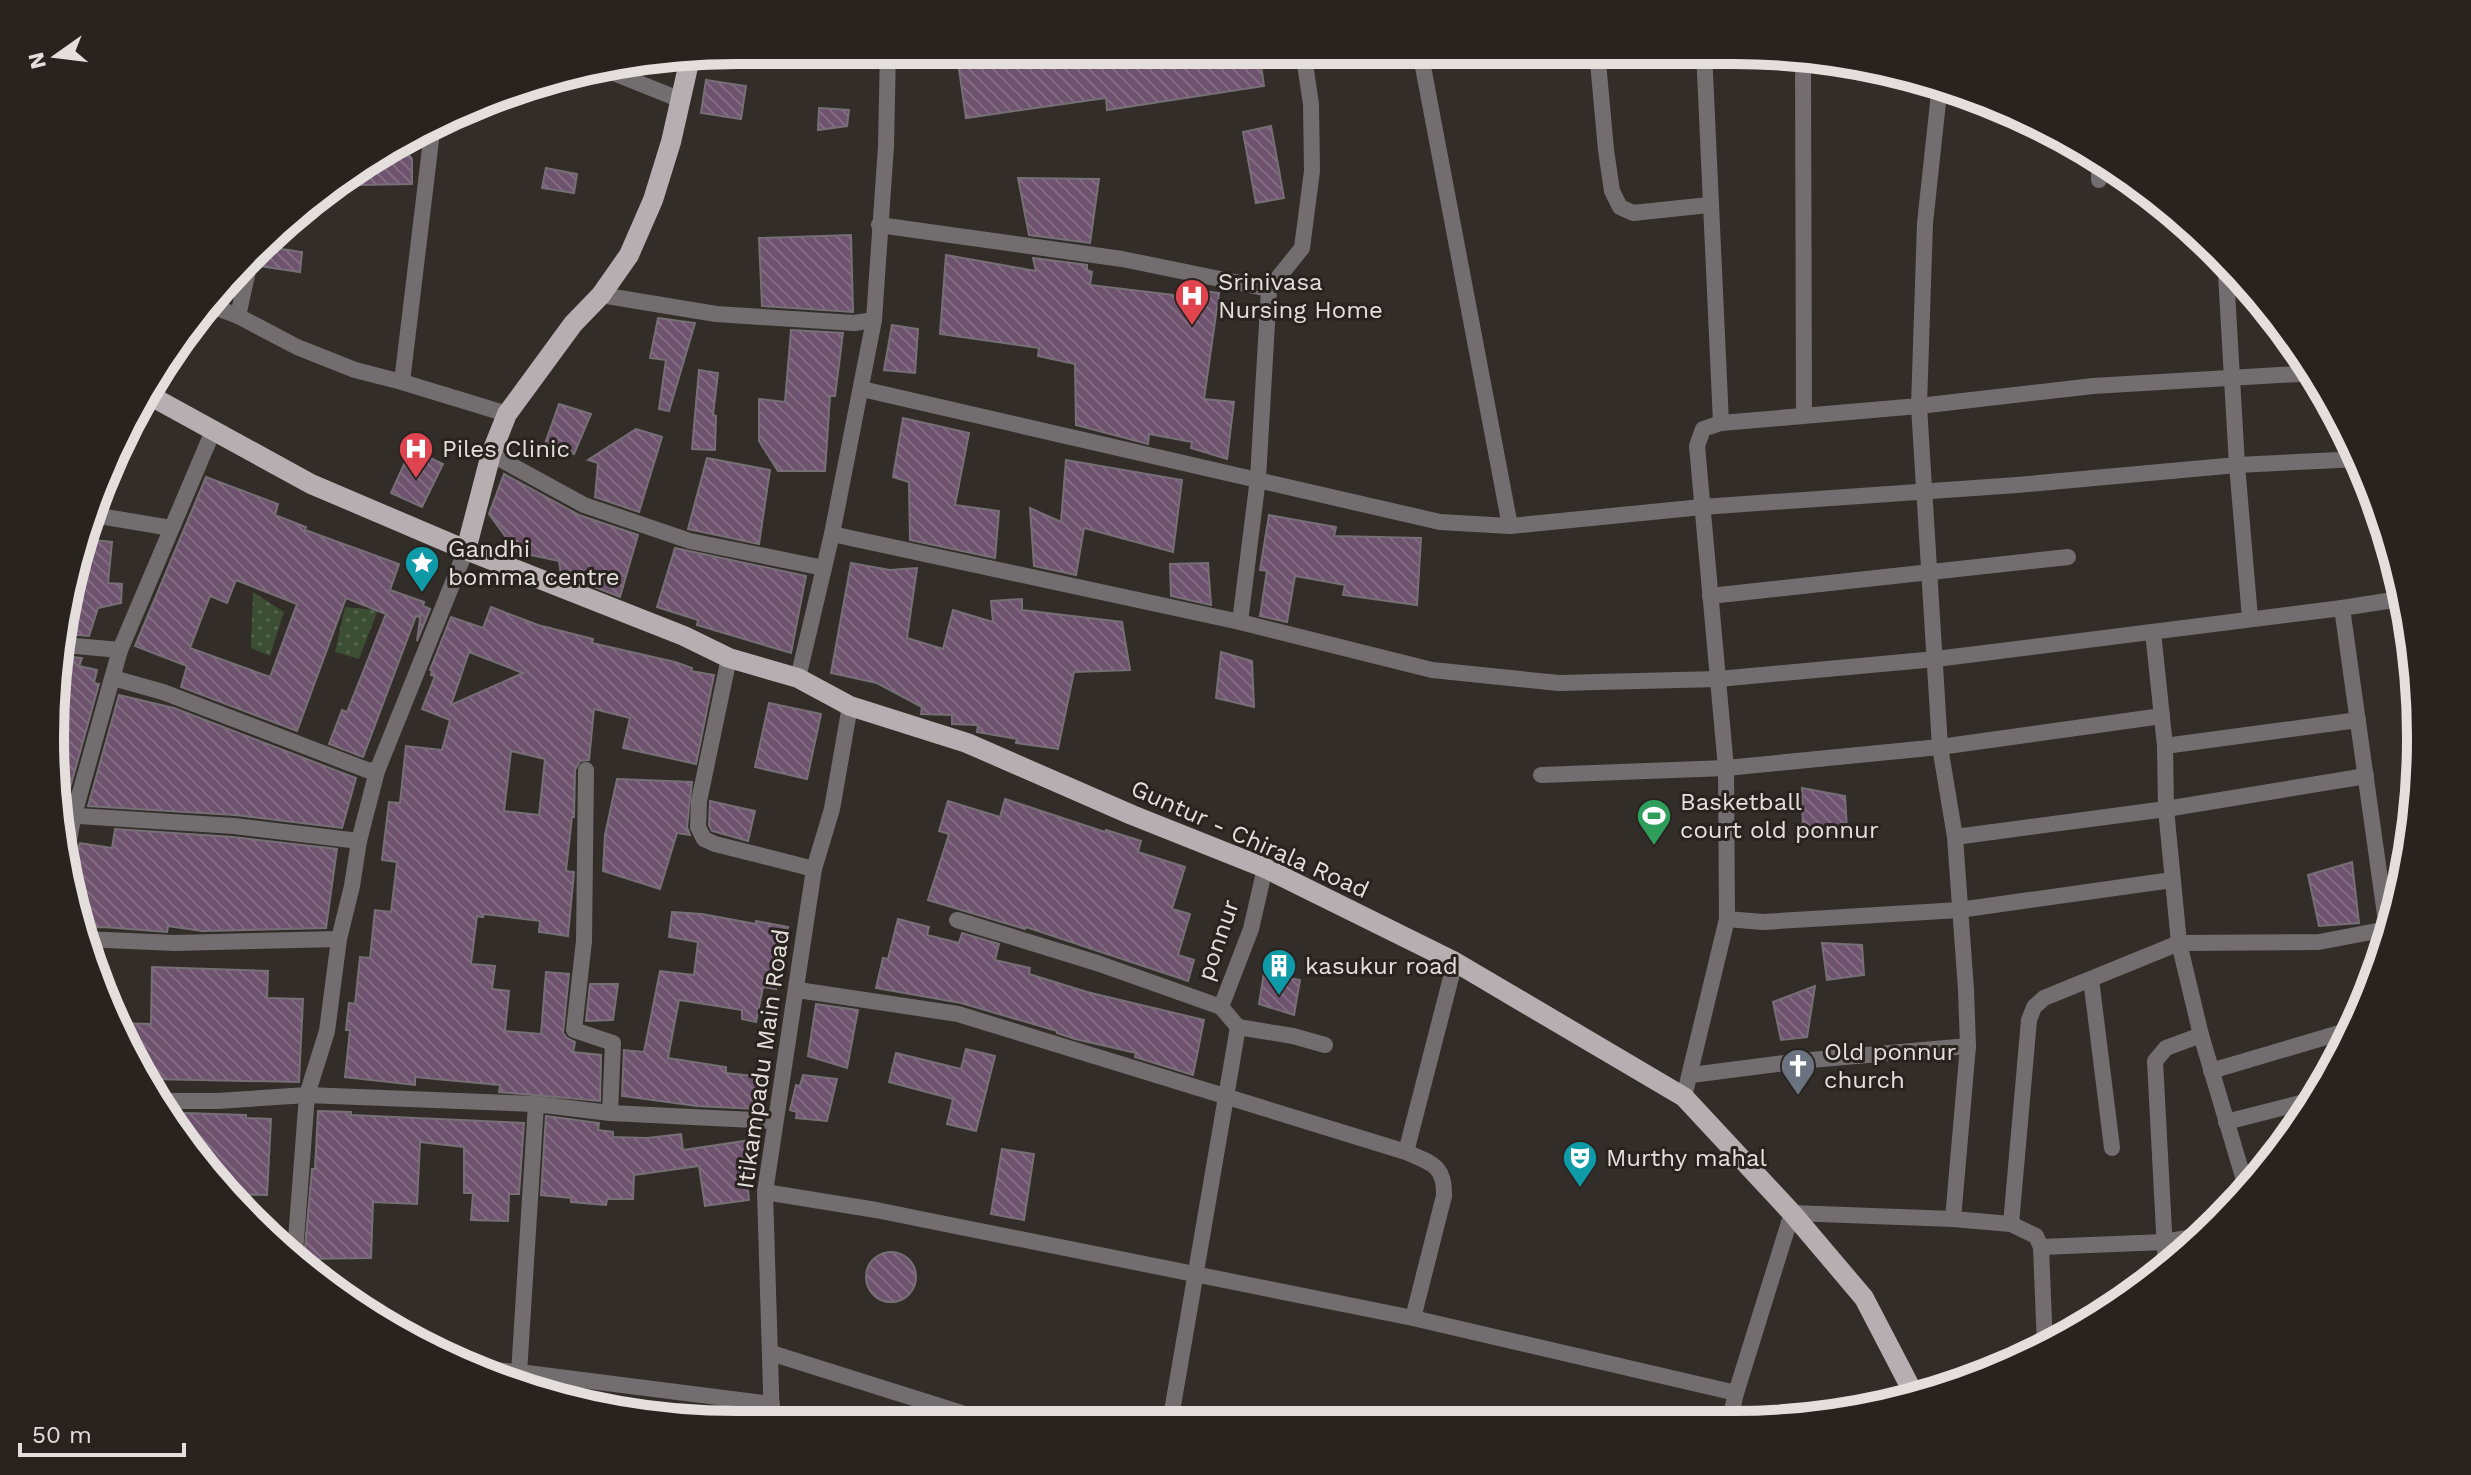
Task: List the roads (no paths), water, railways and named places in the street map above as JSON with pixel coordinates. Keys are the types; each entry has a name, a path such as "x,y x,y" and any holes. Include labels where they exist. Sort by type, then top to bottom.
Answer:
{"main road":[{"path":"466,550 491,454 507,414 573,324 601,295 629,255 653,200 688,66"},
{"name":"Guntur - Chirala Road","path":"155,399 311,484 466,550 684,636 729,658 798,678 850,706 967,743 1132,815 1265,868 1455,962 1684,1097 1792,1213 1864,1298 1910,1387"}],"street":[{"path":"798,678 832,534 874,320 886,146 888,64"},
{"path":"1240,622 1258,478 1269,289 1302,248 1312,171 1311,104 1305,64"},
{"path":"1422,64 1510,526"},
{"path":"1598,64 1612,191 1620,207 1633,213 1709,205"},
{"path":"1704,64 1721,423"},
{"path":"1803,68 1804,414"},
{"path":"619,75 681,100"},
{"path":"1939,96 1925,223 1919,406 1940,747 1955,837 1966,990 1968,1046 1953,1219"},
{"path":"402,382 431,138"},
{"path":"2099,172 2099,180"},
{"path":"879,225 1122,259 1269,289"},
{"path":"238,316 247,276"},
{"path":"2226,278 2250,618"},
{"path":"601,295 716,314 854,323 874,320"},
{"path":"218,308 297,347 355,370 507,414"},
{"path":"1684,1097 1727,919 1726,768 1697,446 1703,429 1721,423 1919,406 2093,386 2300,374"},
{"path":"862,389 1440,522 1510,526 1702,507 2237,465 2347,460"},
{"path":"69,814 120,650 213,431"},
{"path":"491,454 584,505 690,541 824,568"},
{"path":"102,516 171,528"},
{"path":"832,534 1240,622 1432,670 1559,683 1718,679 1936,659 2393,600"},
{"path":"296,1246 307,1095 327,1031 339,939 359,841 377,771 466,550"},
{"path":"1710,596 2068,557"},
{"path":"2342,608 2385,909"},
{"path":"2153,632 2165,746 2166,809 2179,943 2201,1035 2243,1178"},
{"path":"71,646 120,650"},
{"path":"729,658 699,801 698,827 704,839 715,844 814,869"},
{"path":"113,678 163,692 367,770 377,771"},
{"name":"Itikampadu Main Road","path":"772,1411 765,1192 814,869 832,809 850,706"},
{"path":"1541,775 1726,768 1940,747 2162,716"},
{"path":"2165,746 2358,720"},
{"path":"586,770 584,941 574,1030 613,1043 610,1113"},
{"path":"1955,837 2166,809 2366,776"},
{"path":"69,816 234,826 359,841"},
{"name":"ponnur","path":"1238,1027 1221,1007 1251,929 1265,868"},
{"path":"1727,919 1763,922 1959,910 2172,880"},
{"path":"957,920 1097,963 1221,1007"},
{"path":"2011,1224 2029,1020 2034,1007 2044,998 2179,943 2319,942 2377,934"},
{"path":"96,940 175,943 339,939"},
{"path":"1406,1152 1455,962"},
{"path":"2091,979 2112,1148"},
{"path":"798,990 958,1014 1226,1094 1406,1152 1437,1167 1444,1181 1444,1196 1413,1318"},
{"path":"1172,1411 1238,1027 1325,1045"},
{"path":"2211,1071 2339,1033"},
{"path":"2165,1255 2155,1061 2166,1048 2201,1035"},
{"path":"1691,1075 1800,1061 1968,1046"},
{"path":"171,1101 307,1095 536,1104 610,1113 774,1121"},
{"path":"518,1374 536,1104"},
{"path":"2226,1122 2298,1104"},
{"path":"765,1192 876,1210 1413,1318 1736,1393"},
{"path":"1732,1411 1792,1213 2011,1224 2036,1236 2041,1247 2045,1335"},
{"path":"2041,1247 2184,1239"},
{"path":"771,1353 955,1411"},
{"path":"546,1383 772,1404"}],"place":[{"name":"Srinivasa Nursing Home","path":"1192,327"},
{"name":"Piles Clinic","path":"416,480"},
{"name":"Gandhi bomma centre","path":"422,594"},
{"name":"Basketball court old ponnur","path":"1654,847"},
{"name":"kasukur road","path":"1279,997"},
{"name":"Old ponnur church","path":"1798,1097"},
{"name":"Murthy mahal","path":"1580,1189"}]}
